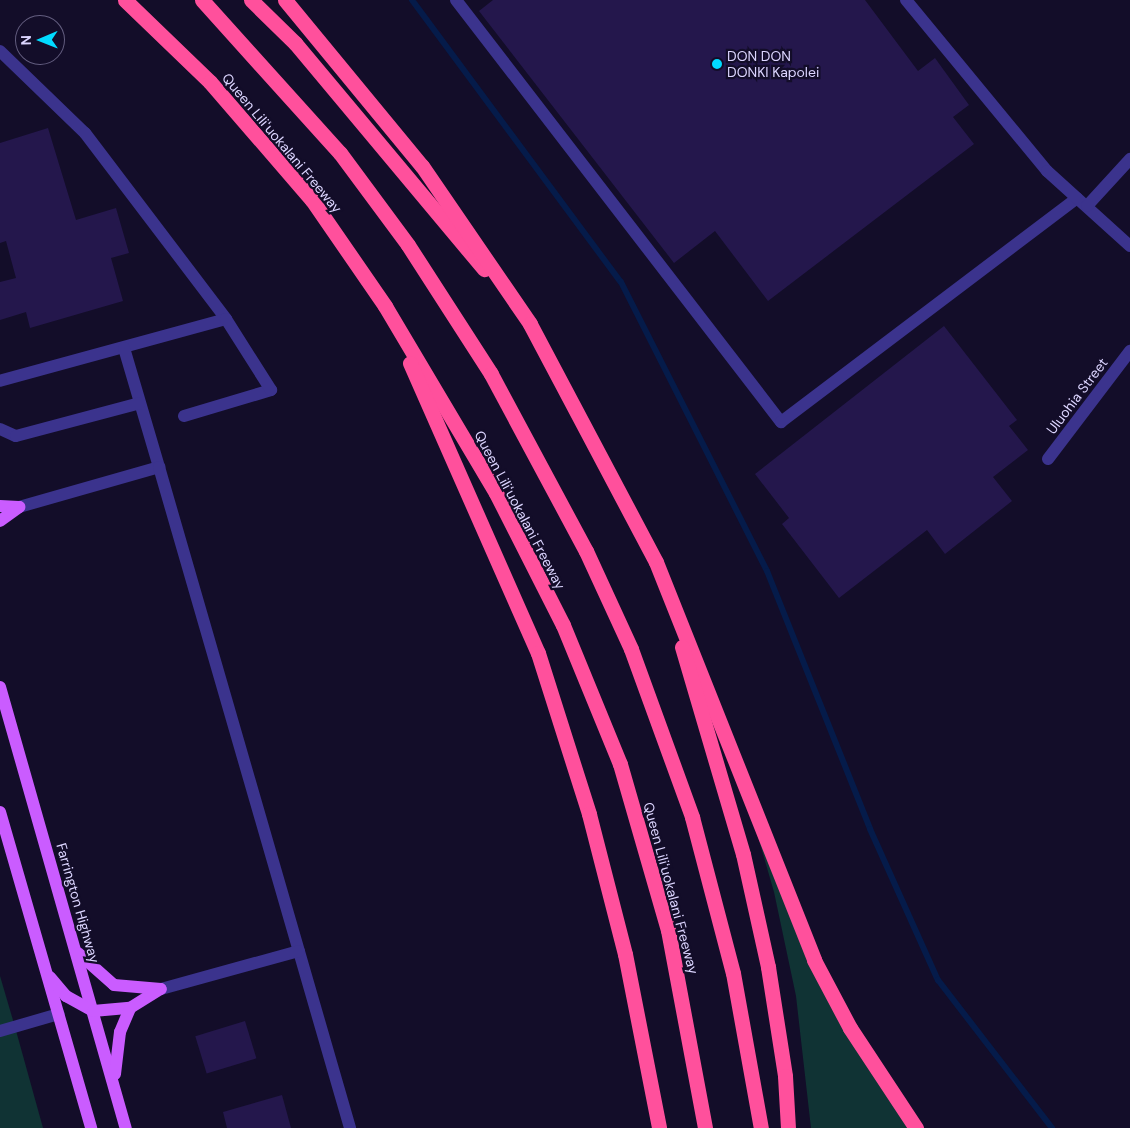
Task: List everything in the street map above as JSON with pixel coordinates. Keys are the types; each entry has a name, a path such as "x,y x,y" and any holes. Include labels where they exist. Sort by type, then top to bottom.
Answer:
{"highway":[{"name":"Queen Liliʻuokalani Freeway","path":"126,0 210,82 312,200 385,306 505,510 563,625 620,764 668,930 705,1128"},
{"path":"202,0 340,153 408,245 491,374 586,552 631,649 692,817 733,973 761,1128"},
{"path":"251,0 295,43 530,324"},
{"path":"285,0 422,166 530,324 656,562 814,960 850,1028 916,1128"},
{"path":"385,306 538,653 589,814 625,954 659,1128"},
{"path":"656,562 743,854 768,967 785,1076 788,1128"}],"main road":[{"path":"0,506 19,507"},
{"path":"0,521 19,507"},
{"name":"Farrington Highway","path":"0,687 126,1128"},
{"path":"0,812 91,1128"},
{"path":"76,951 114,985 161,989"},
{"path":"47,973 66,996 93,1011 130,1008 161,989"},
{"path":"114,1084 119,1039 130,1008"}],"street":[{"path":"456,0 781,422 1127,168"},
{"path":"906,0 1008,128 1082,202 1130,246"},
{"path":"0,51 85,133 226,319 271,390 184,416"},
{"path":"0,381 226,319"},
{"path":"124,348 350,1128"},
{"name":"Uluohia Street","path":"1048,459 1130,352"},
{"path":"0,428 16,436 140,403"},
{"path":"19,507 159,467"},
{"path":"161,989 299,951"},
{"path":"0,1031 58,1014"}],"green space":[{"path":"743,785 780,881 911,1128 811,1128 796,996 774,892"},
{"path":"0,976 15,1027 43,1128 0,1128"}],"building":[{"path":"493,0 865,0 918,71 935,58 969,105 953,117 974,144 768,301 715,231 674,263 479,11"},
{"path":"48,128 76,220 116,208 129,253 111,258 123,301 30,328 26,312 0,320 0,282 16,278 6,241 0,243 0,143"},
{"path":"944,326 1017,420 1009,426 1028,450 993,477 1012,501 945,554 927,530 839,598 782,524 789,518 755,474"},
{"path":"245,1021 256,1058 207,1073 195,1036"},
{"path":"282,1095 291,1128 227,1128 223,1112"}],"waterway":[{"path":"412,0 621,282 767,571 870,829 938,980 1052,1128"}],"place":[{"name":"DON DON DONKI Kapolei","path":"717,64"}]}
